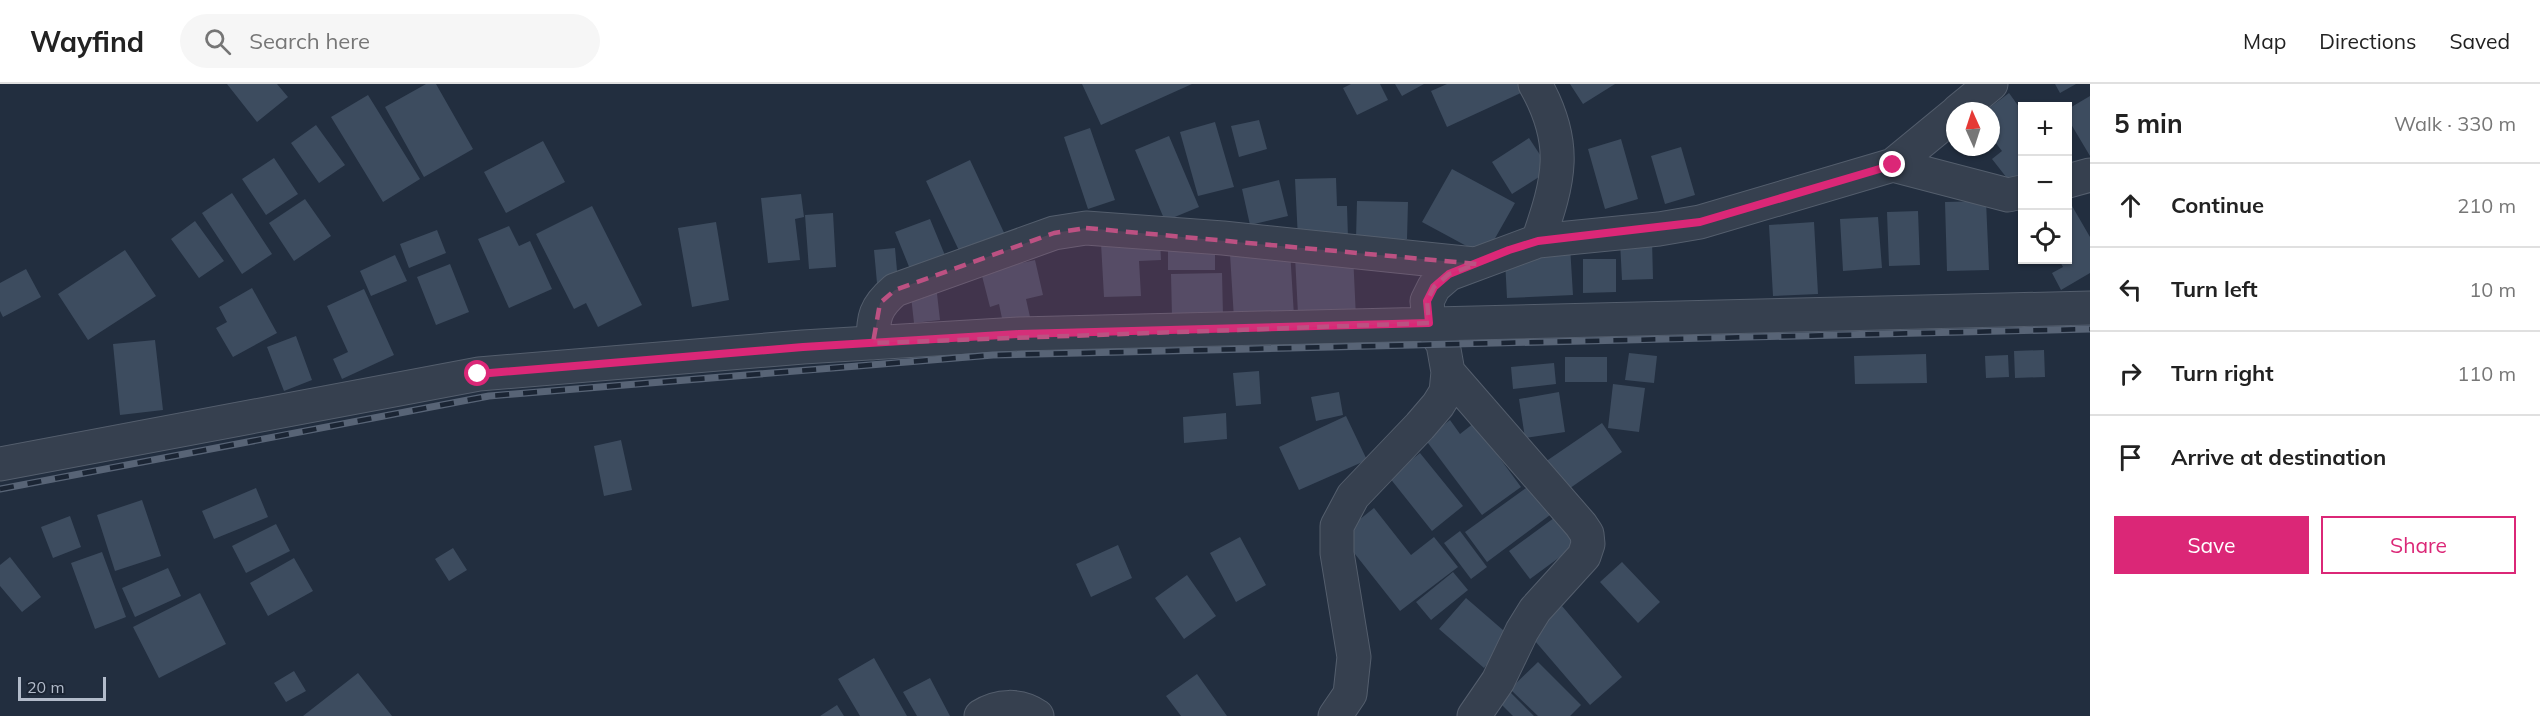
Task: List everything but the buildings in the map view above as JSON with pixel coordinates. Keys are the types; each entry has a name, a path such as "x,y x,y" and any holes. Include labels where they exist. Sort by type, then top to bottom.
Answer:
{"street":[{"path":"1535,84 1547,105 1553,125 1558,164 1554,192 1538,241"},
{"path":"1969,102 1991,84"},
{"path":"1335,716 1350,694 1354,657 1337,553 1337,526 1353,496 1438,405 1446,392 1448,372 1443,344 1429,323 1427,301 1434,287 1449,274 1538,241 1700,222 1893,165 1946,121"},
{"path":"1893,165 2008,195 2018,193"},
{"path":"2072,180 2090,175"},
{"path":"873,343 873,323 880,303 895,290 1054,233 1086,228 1223,238 1477,264"},
{"path":"0,464 478,374 873,343 1019,334 2090,308"},
{"path":"1448,372 1581,525 1587,534 1588,544 1584,556 1535,610 1522,631 1498,681 1474,716"},
{"path":"981,716 990,710 1008,706 1038,716"}],"highlighted area":[{"path":"1086,228 1477,264 1449,274 1434,287 1427,301 1429,323 873,343 880,303 895,290 1054,233"}],"railway":[{"path":"0,489 489,396 993,355 2090,329"}],"route":[{"path":"478,374 803,347 1019,334 1429,323 1427,301 1434,287 1449,274 1509,250 1538,241 1659,229 1700,222 1893,165"}]}
